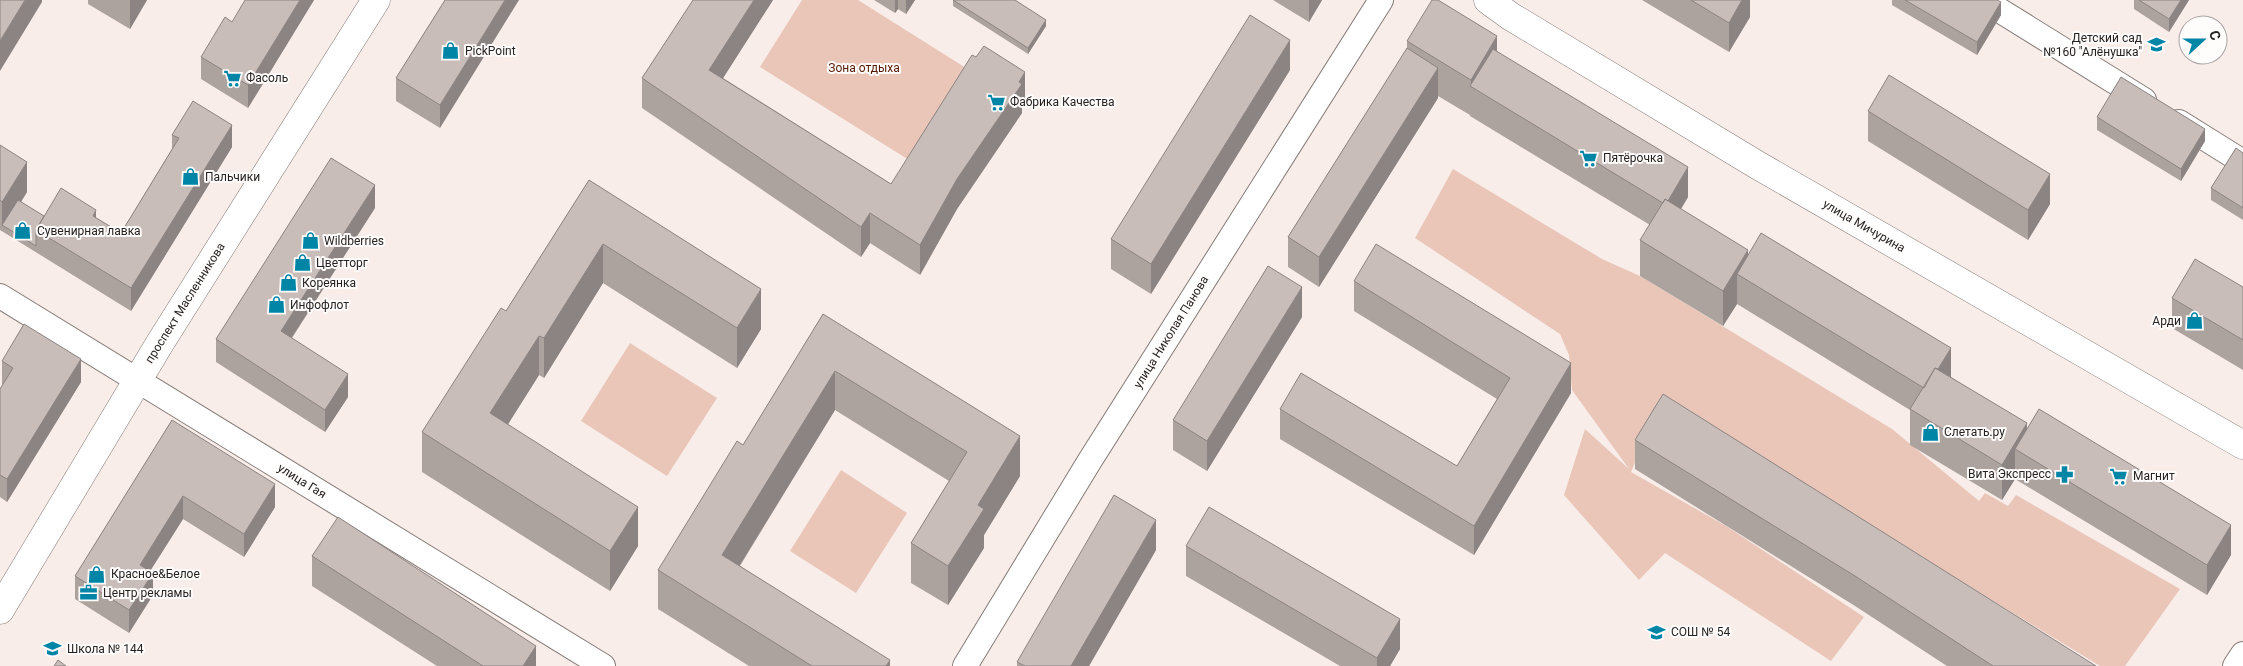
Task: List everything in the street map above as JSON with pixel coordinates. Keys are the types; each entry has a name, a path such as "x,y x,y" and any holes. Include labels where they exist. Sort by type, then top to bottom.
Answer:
{"main road":[{"name":"проспект Масленникова","path":"0,610 160,343 376,0"},
{"name":"улица Мичурина","path":"1488,0 1510,16 1759,166 2243,445"}],"street":[{"name":"улица Николая Панова","path":"965,666 1089,462 1381,0"},
{"path":"1982,0 2243,162"},
{"name":"улица Гая","path":"0,296 604,666"},
{"path":"2236,666 2243,654"}],"green space":[{"name":"Зона отдыха","path":"802,0 858,0 966,68 909,160 760,67"},
{"path":"1453,169 1602,259 1640,276 1892,429 1979,501 1985,493 2008,506 2016,495 2180,589 2125,666 2100,666 1662,399 1631,472 1726,526 1864,617 1831,661 1665,553 1639,580 1564,495 1585,429 1629,469 1572,390 1569,355 1560,334 1415,238"},
{"path":"630,343 717,398 667,476 581,421"},
{"path":"841,470 907,513 856,593 790,551"}],"building":[{"path":"0,0 25,0 0,41"},
{"path":"245,0 300,0 248,85 201,57 225,17 232,22"},
{"path":"445,0 505,0 440,105 396,78"},
{"path":"693,0 754,0 709,70 891,184 972,55 976,57 984,46 1025,72 1019,82 1022,84 957,179 920,245 870,213 861,227 642,78"},
{"path":"953,0 1015,0 1046,20 1028,48"},
{"path":"1432,0 1438,0 1497,36 1471,80 1407,41"},
{"path":"1691,0 1742,0 1729,23"},
{"path":"1905,0 1997,0 2001,2 1977,42"},
{"path":"2139,0 2181,0 2169,19"},
{"path":"1250,15 1290,40 1151,264 1111,239"},
{"path":"1407,48 1438,68 1319,257 1288,237"},
{"path":"1493,49 1688,167 1668,201 1665,199 1663,203 1470,86"},
{"path":"1889,75 2050,174 2028,210 1868,111"},
{"path":"2121,77 2205,129 2181,169 2097,117"},
{"path":"193,101 232,125 131,288 36,230 61,188 96,210 93,216 121,233 179,138 172,135"},
{"path":"0,145 27,162 2,202 0,200"},
{"path":"2236,148 2243,153 2243,208 2211,188"},
{"path":"331,158 375,185 281,331 348,374 325,410 216,339"},
{"path":"589,180 761,289 737,328 603,244 544,338 539,336 490,413 638,507 610,551 422,432 501,308 506,311"},
{"path":"1665,199 1748,250 1723,291 1640,240"},
{"path":"18,200 44,216 36,230 36,246 2,225"},
{"path":"1761,233 1951,348 1938,369 1935,368 1924,388 1737,274"},
{"path":"1376,244 1571,363 1474,526 1280,409 1301,373 1457,466 1510,378 1354,281"},
{"path":"2195,259 2243,287 2243,340 2172,298"},
{"path":"1268,266 1302,287 1207,441 1173,420"},
{"path":"823,314 1020,436 978,505 984,509 948,566 911,543 967,452 835,371 722,555 890,660 886,666 812,666 658,570 737,441 743,445"},
{"path":"24,324 81,359 7,479 0,475 0,389 13,368 2,361"},
{"path":"1935,368 2027,423 2002,465 1910,409"},
{"path":"1663,394 2096,666 1993,666 1855,576 1635,440"},
{"path":"2039,409 2231,525 2207,565 2015,449"},
{"path":"172,420 275,484 244,534 183,496 140,565 153,573 129,610 75,576"},
{"path":"1114,495 1156,520 1071,666 1025,666 1017,662"},
{"path":"1209,507 1400,619 1377,658 1186,546"},
{"path":"338,517 536,646 523,666 483,666 312,556"},
{"path":"58,660 66,666 54,666"}],"place":[{"name":"Детский сад №160 \"Алёнушка\"","path":"2156,45"},
{"name":"PickPoint","path":"451,51"},
{"name":"Фасоль","path":"232,78"},
{"name":"Фабрика Качества","path":"996,102"},
{"name":"Пятёрочка","path":"1589,158"},
{"name":"Пальчики","path":"191,177"},
{"name":"Сувенирная лавка","path":"23,231"},
{"name":"Wildberries","path":"310,241"},
{"name":"Цветторг","path":"302,263"},
{"name":"Кореянка","path":"288,283"},
{"name":"Инфофлот","path":"276,305"},
{"name":"Арди","path":"2195,321"},
{"name":"Слетать.ру","path":"1930,432"},
{"name":"Вита Экспресс","path":"2065,474"},
{"name":"Магнит","path":"2119,476"},
{"name":"Красное&Белое","path":"97,574"},
{"name":"Центр рекламы","path":"89,593"},
{"name":"СОШ № 54","path":"1657,632"},
{"name":"Школа № 144","path":"53,649"}]}
